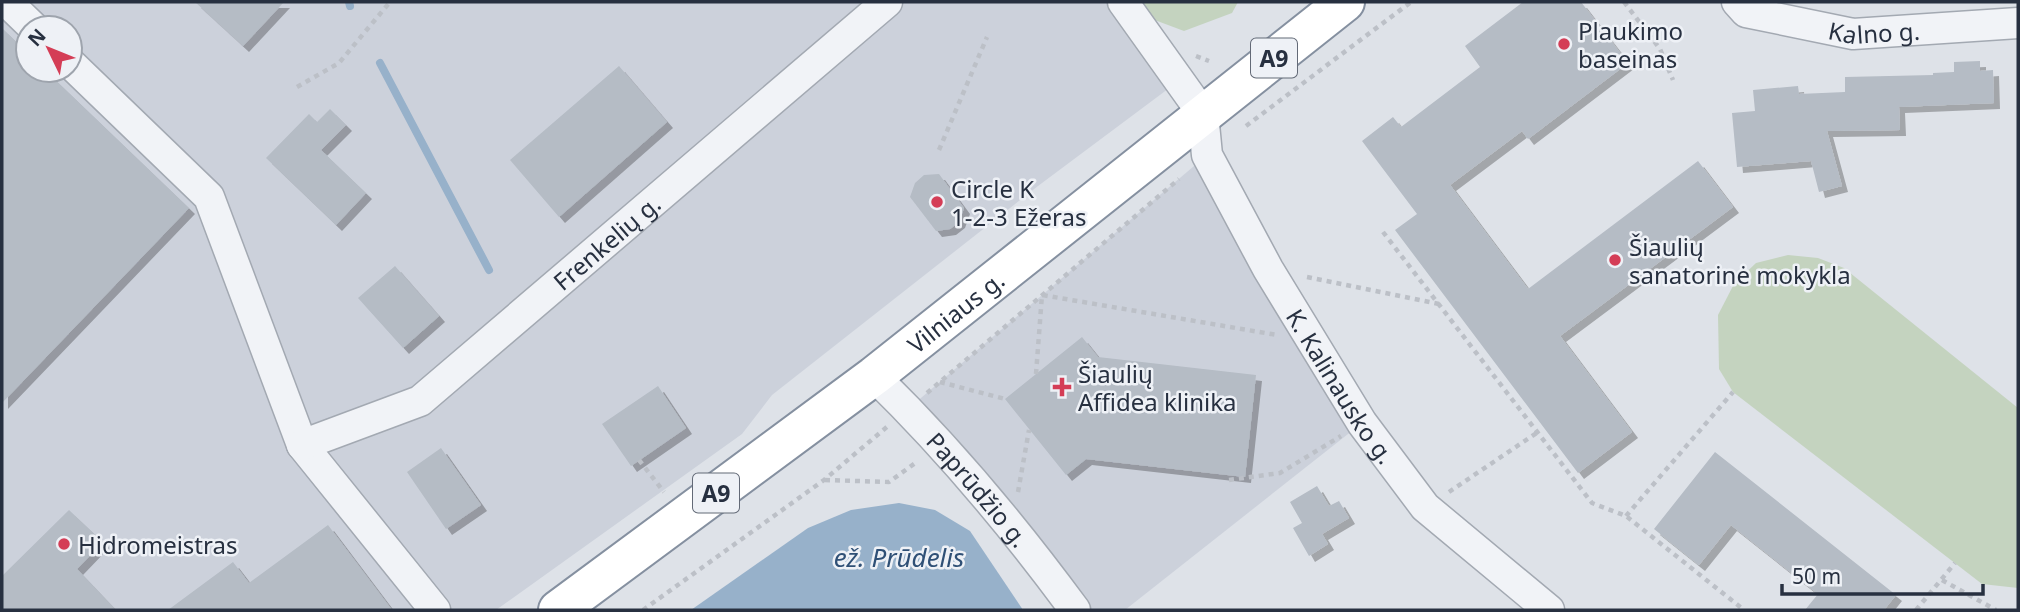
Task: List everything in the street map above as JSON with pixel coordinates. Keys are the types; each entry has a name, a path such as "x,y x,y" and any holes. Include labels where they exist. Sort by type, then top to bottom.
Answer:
{"highway":[{"name":"Vilniaus g.","path":"558,610 873,376 1345,2"}],"street":[{"name":"Frenkelių g.","path":"302,445 420,401 887,2"},
{"path":"1123,2 1203,114"},
{"name":"Kalno g.","path":"1737,2 1746,12 1853,34 2018,23"},
{"path":"84,76 209,197 302,445 435,610"},
{"name":"K. Kalinausko g.","path":"1203,114 1207,155 1268,269 1362,423 1425,508 1549,610"},
{"name":"Paprūdžio g.","path":"873,376 908,409 1012,527 1075,610"}],"path":[{"path":"297,87 339,63 390,2"},
{"path":"643,610 824,481 1207,155 1412,2"},
{"path":"1624,2 1660,49 1673,80"},
{"path":"939,150 987,37"},
{"path":"1383,232 1592,503 1626,516 1741,609"},
{"path":"1268,269 1441,304"},
{"path":"1042,295 1312,342"},
{"path":"1036,374 1042,295"},
{"path":"940,382 1005,399"},
{"path":"1626,516 1733,392"},
{"path":"1229,480 1280,473 1362,423"},
{"path":"1012,527 1029,430"},
{"path":"1425,508 1538,432"},
{"path":"824,481 889,482 940,444"},
{"path":"639,460 664,492"},
{"path":"1916,610 1955,563"},
{"path":"1942,580 1996,610"}],"shaded area":[{"path":"2,2 1123,2 1180,80 1038,186 772,395 742,434 496,610 2,610"},
{"path":"1207,155 1362,423 1125,610 1075,610 908,409"}],"green space":[{"path":"1140,2 1238,2 1232,13 1184,31 1152,19"},
{"path":"1788,255 1818,258 1844,268 2018,408 2018,588 1982,584 1733,392 1719,369 1718,315 1734,284 1756,263"}],"water":[{"name":"ež. Prūdelis","path":"899,503 935,510 970,531 1023,610 691,610 808,528 851,510"}],"building":[{"path":"195,2 284,2 243,46"},
{"name":"Šiaulių sanatorinė mokykla","path":"1523,2 1581,2 1628,63 1528,139 1522,131 1450,185 1528,289 1698,161 1733,207 1560,336 1632,432 1578,473 1395,230 1417,214 1362,141 1393,117 1401,127 1480,67 1465,46"},
{"path":"2,28 14,40 14,84 60,84 189,208 2,403"},
{"path":"1980,61 1980,71 1993,70 1994,103 1899,107 1900,130 1827,131 1842,186 1819,192 1811,161 1737,167 1732,113 1755,111 1753,90 1798,86 1799,94 1845,92 1845,77 1933,75 1954,72 1954,62"},
{"path":"619,66 667,122 559,217 510,160"},
{"path":"330,109 346,125 321,150 366,193 336,225 266,158 309,114 317,122"},
{"path":"939,174 964,208 959,222 950,229 936,231 910,197 915,183 924,175"},
{"path":"395,266 439,316 403,348 358,298"},
{"path":"1082,337 1098,357 1256,375 1245,477 1086,459 1066,475 1005,399"},
{"path":"658,386 686,428 631,466 602,424"},
{"path":"441,448 481,505 446,529 407,472"},
{"path":"1715,452 1896,595 1884,610 1805,610 1818,594 1731,525 1699,565 1654,529"},
{"path":"1317,486 1329,506 1339,501 1349,518 1322,534 1328,544 1309,556 1293,528 1302,523 1290,502"},
{"path":"69,510 103,542 77,569 116,610 2,610 2,576"},
{"path":"328,525 392,610 168,610 233,562 249,583"}],"waterway":[{"path":"349,2 350,6"},
{"path":"380,63 489,270"}],"place":[{"name":"Plaukimo baseinas","path":"1564,44"},
{"name":"Circle K 1-2-3 Ežeras","path":"937,202"},
{"name":"Šiaulių sanatorinė mokykla","path":"1615,260"},
{"name":"Šiaulių Affidea klinika","path":"1062,387"},
{"name":"Hidromeistras","path":"64,544"}]}
